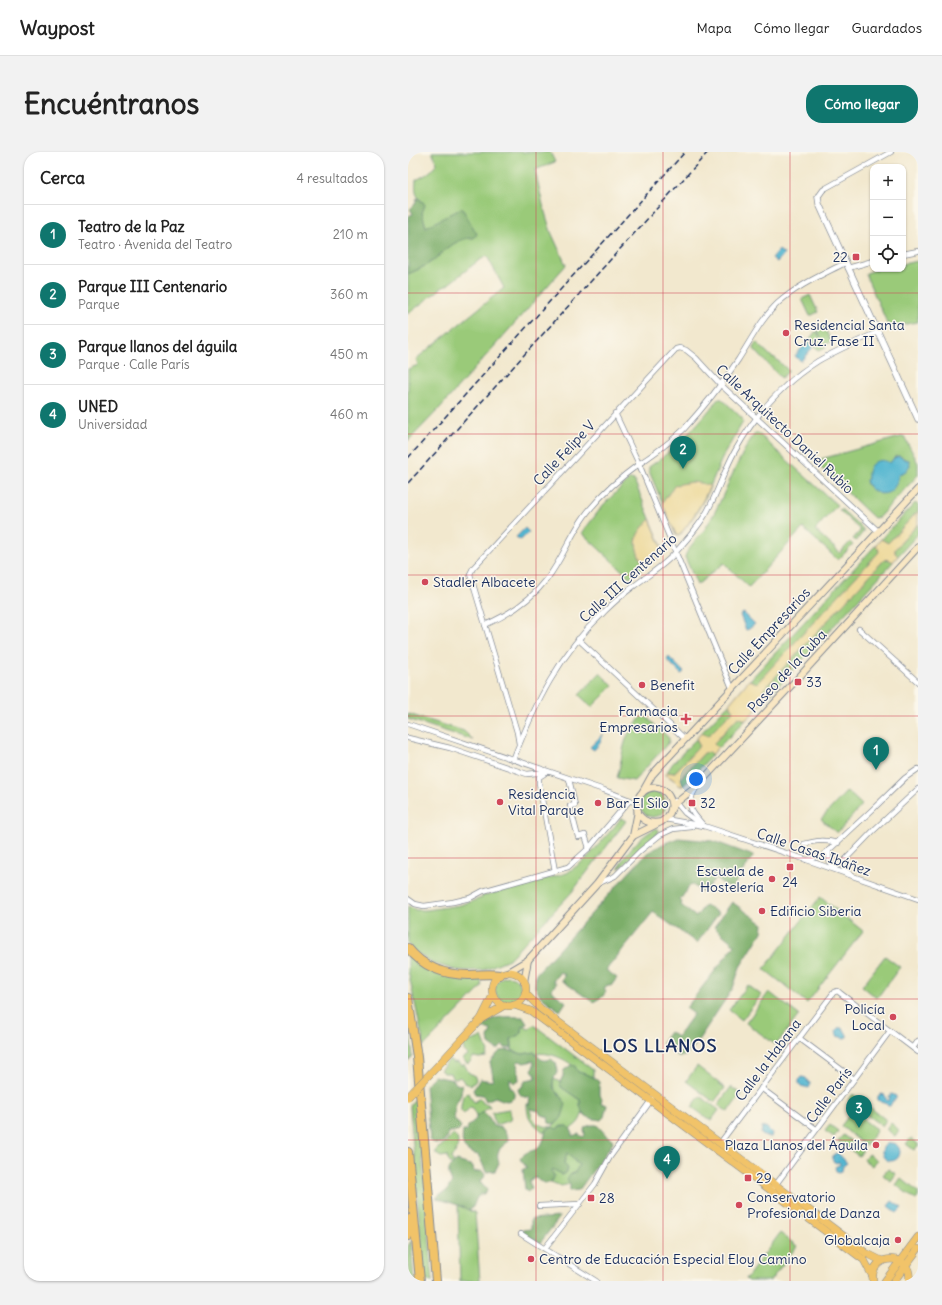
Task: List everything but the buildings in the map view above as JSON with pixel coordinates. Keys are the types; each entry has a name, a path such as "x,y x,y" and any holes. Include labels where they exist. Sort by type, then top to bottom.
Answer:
{"highway":[{"path":"408,948 429,967 440,971 469,975 503,974"},
{"path":"408,998 417,1057 436,1281"},
{"path":"408,1152 420,1281"},
{"path":"408,1236 413,1206"}],"main road":[{"name":"Calle Empresarios","path":"642,793 652,775 918,489"},
{"name":"Paseo de la Cuba","path":"671,809 697,786 918,547"},
{"path":"408,1097 481,1019 493,995 493,984 496,979 528,960 597,884 634,836 663,820 669,815 672,803 669,796 661,789 656,788 646,790 638,798 634,836"},
{"path":"637,807 642,818 646,821 656,823 663,820"},
{"path":"514,1005 523,998 525,993 524,982 528,960"},
{"path":"503,974 515,973 522,978 524,982"},
{"path":"525,993 541,1009 720,1143 773,1188 831,1231 866,1253 882,1261"},
{"path":"493,995 496,1000 505,1005 514,1005 531,1011 756,1180 773,1188"},
{"path":"481,1019 505,1005"},
{"path":"831,1231 864,1260 872,1278"},
{"path":"894,1281 902,1263 918,1237"},
{"path":"885,1281 918,1249"},
{"path":"872,1278 875,1267 882,1261 891,1259 902,1263 908,1271 909,1281"}],"street":[{"path":"891,152 823,190 818,197 819,204 917,416"},
{"path":"906,253 918,251"},
{"path":"519,744 517,732 485,625 513,610 530,597 547,579 571,535 589,509 611,486 639,464 663,448 683,430 720,384 738,359 759,325 778,303 809,280 847,265 870,261"},
{"name":"Calle III Centenario","path":"513,760 534,708 553,674 569,650 616,601 676,553 696,528 709,508 735,452 756,418 789,382 803,371 839,350 878,332"},
{"name":"Calle Arquitecto Daniel Rubio","path":"676,350 680,348 686,350 696,358 720,384 878,531"},
{"name":"Calle Felipe V","path":"485,625 470,574 473,568 676,350"},
{"path":"616,413 639,464 732,688"},
{"path":"859,629 918,682"},
{"path":"578,639 685,739"},
{"path":"408,724 630,800 637,807"},
{"path":"408,738 450,748 527,774 547,772"},
{"path":"807,860 823,855 838,843 905,778 918,769"},
{"path":"547,772 539,777 539,784 555,871"},
{"path":"569,779 576,805 570,806 578,837 585,835 589,848"},
{"path":"697,786 690,799 691,810 704,826"},
{"path":"829,850 828,856 833,868 843,862 874,830 918,789"},
{"name":"Calle Casas Ibáñez","path":"669,796 685,813 704,826"},
{"path":"408,899 415,904 424,906 454,902 470,898 483,891 568,867 589,848 630,800"},
{"name":"Calle Casas Ibáñez","path":"663,820 704,826 833,868 918,899"},
{"path":"597,884 615,876 640,851 660,835 673,829 704,826"},
{"path":"804,844 826,840 838,843"},
{"path":"843,862 844,869 851,875"},
{"name":"Calle la Habana","path":"720,1143 832,994 836,992 840,993 890,1031"},
{"path":"890,1031 918,1052"},
{"name":"Calle París","path":"773,1188 890,1031"},
{"path":"799,1038 854,1079"},
{"path":"912,1048 918,1041"},
{"path":"761,1088 816,1129"},
{"path":"545,1248 595,1184 610,1157 655,1095"},
{"path":"539,1206 580,1204"},
{"path":"521,1234 596,1281"}],"green space":[{"path":"432,152 550,152 555,162 535,170 551,232 566,265 439,409 408,441 408,369 418,365 416,359 504,288 487,256 478,261 408,314 408,274 428,264 456,242 474,237 426,227 422,213 423,202 417,195 416,180 430,171 437,163"},
{"path":"417,198 425,205 422,213 426,227 462,208 477,234 474,238 468,238 456,243 428,264 408,274 408,216 413,214 410,209 415,204"},
{"path":"918,261 918,322 889,327 866,273 906,272 906,263"},
{"path":"810,295 818,312 810,316 802,299"},
{"path":"824,326 831,342 824,345 826,347 819,350 808,341 816,331 821,338 817,329"},
{"path":"756,342 789,371 781,378 753,348"},
{"path":"718,399 722,399 742,418 743,422 723,456 706,496 696,513 679,536 676,535 649,471 649,467 669,452 686,436"},
{"path":"755,433 758,433 837,505 815,530 840,553 850,542 853,545 838,560 803,528 749,587 724,563 697,585 685,557 686,554 705,529"},
{"path":"904,436 918,463 918,475 879,517 874,518 814,461","holes":["898,456 909,460 910,465 904,472 899,474 898,480 888,492 880,494 867,485 866,480 891,464 892,460"]},
{"path":"630,479 634,480 663,550 630,578 582,533 604,504"},
{"path":"915,503 918,505 918,511 890,541 888,543 881,539"},
{"path":"841,509 863,529 863,532 856,541 853,539 860,531 839,510"},
{"path":"918,524 918,534 898,556 895,553 895,549"},
{"path":"875,546 878,548 879,552 757,684 750,680"},
{"path":"888,559 893,562 767,698 763,690 884,560"},
{"path":"600,673 613,686 592,707 579,695"},
{"path":"729,704 733,711 708,736 701,733"},
{"path":"408,714 464,731 473,740 408,719"},
{"path":"644,715 669,738 669,742 634,781 617,778 628,734 634,725"},
{"path":"738,717 746,720 718,748 714,744 715,742"},
{"path":"696,739 699,745 697,749 674,773 667,772 673,763"},
{"path":"707,752 712,755 683,786 681,778 704,753"},
{"path":"653,791 662,795 666,804 662,813 653,817 644,813 640,804 644,795"},
{"path":"847,791 862,805 837,833 821,819"},
{"path":"621,818 626,821 572,892 509,959 483,970 455,970 433,963 414,951 408,944 408,906 416,910 427,910 460,905 482,898 482,896 567,873 585,860"},
{"path":"657,828 659,832 619,869 628,852 646,835"},
{"path":"678,838 713,841 754,856 731,889 715,878 704,893 691,884 680,900 682,902 681,905 696,917 705,905 719,913 697,943 653,912 606,970 617,978 611,986 607,985 604,989 606,992 602,997 593,1002 561,980 565,975 560,972 553,981 556,983 552,990 566,1002 560,1011 541,997 535,987 536,974 647,853"},
{"path":"820,897 863,931 807,1003 764,969"},
{"path":"732,902 763,924 762,932 740,967 733,988 693,1048 685,1056 678,1056 662,1043 670,1032 677,1037 694,1014 686,1008 735,945 714,927"},
{"path":"408,953 460,978 481,978 482,987 424,1046 408,970"},
{"path":"885,956 900,967 877,998 862,986"},
{"path":"508,976 517,980 521,989 517,998 508,1002 499,998 495,989 499,980"},
{"path":"748,985 761,995 742,1020 729,1010"},
{"path":"769,992 799,1015 776,1045 746,1023"},
{"path":"500,1017 523,1017 527,1024 522,1026 522,1033 511,1039 512,1048 505,1048 503,1045 499,1049 496,1049 489,1044 488,1038 491,1030 483,1028 481,1025 485,1022"},
{"path":"408,1020 413,1057 408,1062"},
{"path":"534,1025 593,1070 593,1077 578,1072 571,1064 554,1055 542,1053 537,1054 535,1052 522,1054 512,1050 511,1039 522,1033 522,1026 529,1029"},
{"path":"482,1037 488,1052 486,1057 473,1057 468,1064 462,1059 468,1055 464,1051 463,1045 468,1039 472,1041"},
{"path":"508,1050 522,1054 535,1052 542,1059 551,1059 556,1063 558,1071 553,1082 553,1086 566,1104 562,1117 557,1123 549,1123 548,1117 540,1114 539,1111 531,1109 529,1104 530,1097 522,1096 519,1093 518,1089 521,1088 526,1080 536,1078 532,1070 534,1065 533,1061 524,1063 520,1061 517,1062 519,1080 514,1083 510,1079 510,1087 514,1090 514,1097 512,1099 505,1101 495,1097 486,1101 483,1095 475,1094 473,1090 480,1079 492,1081 493,1077 490,1062 500,1051"},
{"path":"449,1060 453,1063 457,1062 462,1066 464,1064 469,1073 474,1075 476,1080 474,1083 470,1085 465,1083 460,1077 456,1079 452,1078 450,1073 444,1073 440,1070"},
{"path":"571,1065 575,1066 578,1072 587,1074 599,1082 599,1095 602,1098 601,1103 607,1105 604,1117 601,1120 585,1115 581,1110 580,1100 561,1087 560,1082 564,1070"},
{"path":"697,1066 725,1088 714,1102 686,1081"},
{"path":"434,1076 454,1080 455,1083 459,1085 462,1084 461,1094 456,1102 454,1120 461,1127 459,1131 448,1132 445,1141 440,1143 430,1141 425,1086"},
{"path":"554,1079 560,1082 561,1087 580,1100 580,1105 583,1112 581,1118 575,1126 570,1129 567,1126 546,1130 545,1133 534,1124 530,1118 527,1110 527,1104 529,1104 531,1115 535,1122 552,1127 562,1117 559,1094 554,1091"},
{"path":"731,1087 741,1094 728,1112 718,1105"},
{"path":"469,1093 473,1101 475,1102 480,1098 483,1103 488,1104 490,1107 476,1116 473,1108 470,1107 464,1114 461,1111 463,1095"},
{"path":"853,1094 861,1101 856,1107 848,1100"},
{"path":"700,1096 719,1110 711,1121 692,1107"},
{"path":"417,1097 433,1281 424,1281 410,1106"},
{"path":"866,1104 886,1120 882,1126 861,1111"},
{"path":"509,1109 511,1120 495,1125 492,1112"},
{"path":"852,1111 877,1130 866,1146 841,1126"},
{"path":"483,1112 488,1116 493,1126 502,1128 509,1141 499,1150 499,1163 495,1171 486,1172 478,1155 466,1150 462,1141 463,1131 467,1131 468,1126 476,1119 476,1116"},
{"path":"891,1123 899,1130 895,1136 886,1129"},
{"path":"597,1125 607,1136 612,1139 613,1143 579,1190 570,1191 570,1184 567,1179 576,1171 579,1165 567,1153 564,1163 568,1169 566,1173 562,1175 553,1169 552,1171 554,1176 551,1182 543,1182 536,1177 529,1182 532,1188 528,1192 525,1190 523,1169 527,1168 520,1159 528,1152 535,1150 541,1145 546,1130 552,1127 557,1129 561,1126 567,1126 572,1131 572,1136 578,1134 583,1137 585,1135 585,1127"},
{"path":"830,1125 838,1131 834,1137 825,1131"},
{"path":"453,1134 456,1136 458,1146 451,1158 454,1163 452,1165 447,1156 441,1157 436,1154 436,1150"},
{"path":"843,1135 863,1150 859,1156 838,1141"},
{"path":"911,1138 918,1144 914,1150 906,1144"},
{"path":"567,1152 579,1165 576,1172 570,1175 570,1184 561,1186 551,1182 554,1176 552,1171 553,1169 562,1175 566,1173 568,1169 564,1163"},
{"path":"868,1154 877,1160 872,1166 864,1160"},
{"path":"457,1161 473,1166 474,1172 482,1171 485,1174 484,1178 480,1182 487,1190 486,1193 478,1196 473,1207 469,1209 475,1213 458,1205 436,1198 440,1194 447,1191 452,1183 449,1171 451,1166"},
{"path":"888,1169 896,1174 891,1181 883,1175"},
{"path":"901,1178 918,1192 918,1197 916,1200 896,1185"},
{"path":"458,1205 475,1213 480,1281 460,1281"},
{"path":"560,1217 540,1243 521,1232 521,1230 531,1229 531,1219"},
{"path":"780,1233 797,1246 770,1281 749,1281 746,1279"},
{"path":"411,1241 414,1281 408,1281 408,1246"}],"sand":[{"path":"692,482 710,486 696,512 679,536 676,535 662,503 675,485"},
{"path":"918,511 918,524 895,549 895,553 898,556 893,562 888,559 884,560 763,690 767,698 746,720 738,717 715,742 714,744 718,748 712,755 709,752 704,753 681,778 683,786 680,786 665,774 667,772 674,773 697,749 699,745 696,739 701,733 708,736 733,711 729,704 749,680 757,683 879,552 878,548 875,546 881,539 888,543"},
{"path":"650,519 663,553 645,567 639,556 636,542 638,534"}],"water":[{"path":"779,250 784,254 777,262 772,258"},
{"path":"807,342 813,347 801,361 795,356"},
{"path":"899,456 906,460 908,459 910,465 906,471 899,474 896,484 888,493 883,494 874,491 868,485 866,480 868,479 869,469 871,466 877,461 881,460 890,463 894,458"},
{"path":"525,528 529,532 521,540 516,537"},
{"path":"744,613 755,624 746,630 740,615"},
{"path":"669,657 684,672 681,674 667,660"},
{"path":"603,734 600,743 594,750 590,747"},
{"path":"838,1028 844,1030 847,1037 844,1038 837,1036 836,1031"},
{"path":"802,1077 806,1078 810,1083 809,1088 799,1084 799,1080"},
{"path":"881,1094 885,1095 888,1101 890,1098 889,1096 892,1094 896,1096 896,1099 890,1106 888,1106 878,1100 878,1096"},
{"path":"766,1127 772,1133 771,1137 761,1134 762,1128"},
{"path":"891,1143 897,1146 900,1152 897,1158 891,1161 885,1158 882,1152 885,1146"},
{"path":"838,1153 847,1163 843,1166 842,1171 839,1172 836,1171 835,1167 841,1164 834,1162 832,1159 834,1154"},
{"path":"892,1201 902,1208 897,1213 888,1206"}],"railway":[{"path":"408,458 685,152"},
{"path":"408,483 708,152"}],"place":[{"name":"22","path":"856,257"},
{"name":"Residencial Santa Cruz. Fase II","path":"786,333"},
{"name":"Parque III Centenario","path":"683,469"},
{"name":"Stadler Albacete","path":"425,582"},
{"name":"33","path":"798,682"},
{"name":"Benefit","path":"642,685"},
{"name":"Farmacia Empresarios","path":"686,719"},
{"name":"Teatro de la Paz","path":"876,770"},
{"name":"Residencia Vital Parque","path":"500,802"},
{"name":"Bar El Silo","path":"598,803"},
{"name":"32","path":"692,803"},
{"name":"24","path":"790,867"},
{"name":"Escuela de Hostelería","path":"772,879"},
{"name":"Edificio Siberia","path":"762,911"},
{"name":"Policía Local","path":"893,1017"},
{"name":"Parque llanos del águila","path":"859,1128"},
{"name":"Plaza Llanos del Águila","path":"876,1145"},
{"name":"29","path":"748,1178"},
{"name":"UNED","path":"667,1179"},
{"name":"28","path":"591,1198"},
{"name":"Conservatorio Profesional de Danza","path":"739,1205"},
{"name":"Globalcaja","path":"898,1240"},
{"name":"Centro de Educación Especial Eloy Camino","path":"531,1259"}],"district":[{"name":"LOS LLANOS","path":"660,1046"}]}
